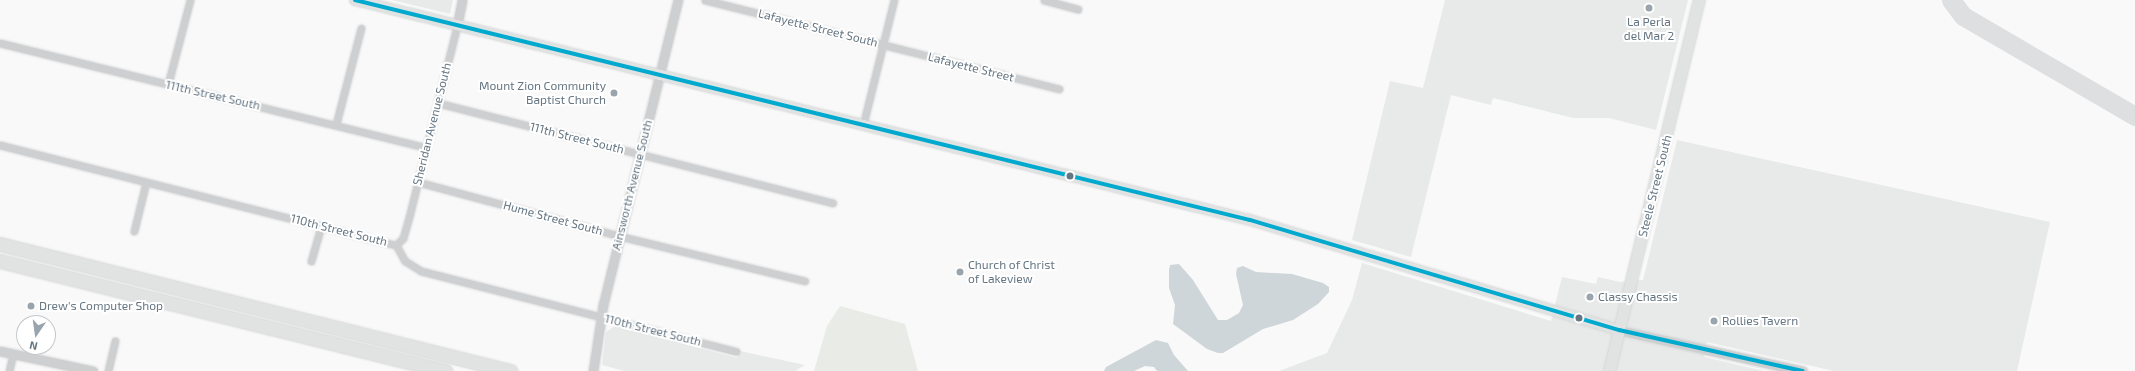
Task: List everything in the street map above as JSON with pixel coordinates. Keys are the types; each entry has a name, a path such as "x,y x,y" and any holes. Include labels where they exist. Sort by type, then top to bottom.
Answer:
{"highway":[{"path":"0,244 510,371"},
{"path":"0,262 446,371"}],"main road":[{"path":"354,0 1281,229 1619,330"},
{"name":"Steele Street South","path":"1609,371 1699,0"}],"street":[{"path":"168,84 190,0"},
{"name":"Sheridan Avenue South","path":"396,245 403,238 438,103 462,0"},
{"name":"Ainsworth Avenue South","path":"594,367 600,317 678,0"},
{"name":"Lafayette Street South","path":"705,0 883,44"},
{"path":"864,125 894,0"},
{"path":"1044,0 1078,9"},
{"path":"336,124 361,28"},
{"name":"111th Street South","path":"0,43 336,124 426,148"},
{"name":"Lafayette Street","path":"883,44 1059,89"},
{"name":"111th Street South","path":"438,103 833,203"},
{"name":"110th Street South","path":"0,145 396,245 405,262 421,271 736,351"},
{"path":"134,231 146,182"},
{"name":"Hume Street South","path":"418,182 619,236 805,281"},
{"path":"311,261 321,225"},
{"path":"1619,330 1802,371"},
{"path":"108,371 115,341"},
{"path":"0,350 93,371"},
{"path":"9,371 13,354"}],"shaded area":[{"path":"392,0 453,0 450,14"},
{"path":"1445,0 1688,0 1656,130 1609,118 1573,118 1493,98 1491,105 1451,95 1411,257 1352,240 1390,81 1423,88"},
{"path":"1677,140 2050,222 2017,371 1834,371 1707,342 1704,357 1764,371 1279,371 1327,353 1352,300 1362,263 1551,321 1562,277 1596,284 1598,277 1620,282 1643,280"},
{"path":"1179,264 1193,280 1218,320 1227,320 1239,313 1243,305 1236,274 1237,268 1243,266 1256,272 1292,274 1323,283 1329,287 1329,292 1318,304 1293,320 1263,329 1223,353 1218,353 1207,349 1173,324 1175,305 1169,288 1169,270 1170,265"},
{"path":"840,306 905,324 918,371 814,371 827,326"},
{"path":"615,326 737,358 740,351 805,365 795,371 624,371 602,365 606,332"},
{"path":"1156,340 1168,343 1174,355 1188,371 1157,371 1154,367 1145,366 1134,371 1104,371 1106,367"}],"taxiway":[{"path":"1951,0 1963,16 2135,116"}],"transit line":[{"path":"355,0 1250,220 1619,330 1802,371"}],"place":[{"name":"La Perla del Mar 2","path":"1649,8"},
{"name":"Mount Zion Community Baptist Church","path":"614,93"},
{"name":"Church of Christ of Lakeview","path":"960,272"},
{"name":"Classy Chassis","path":"1590,297"},
{"name":"Drew's Computer Shop","path":"31,306"},
{"name":"Rollies Tavern","path":"1714,321"}]}
